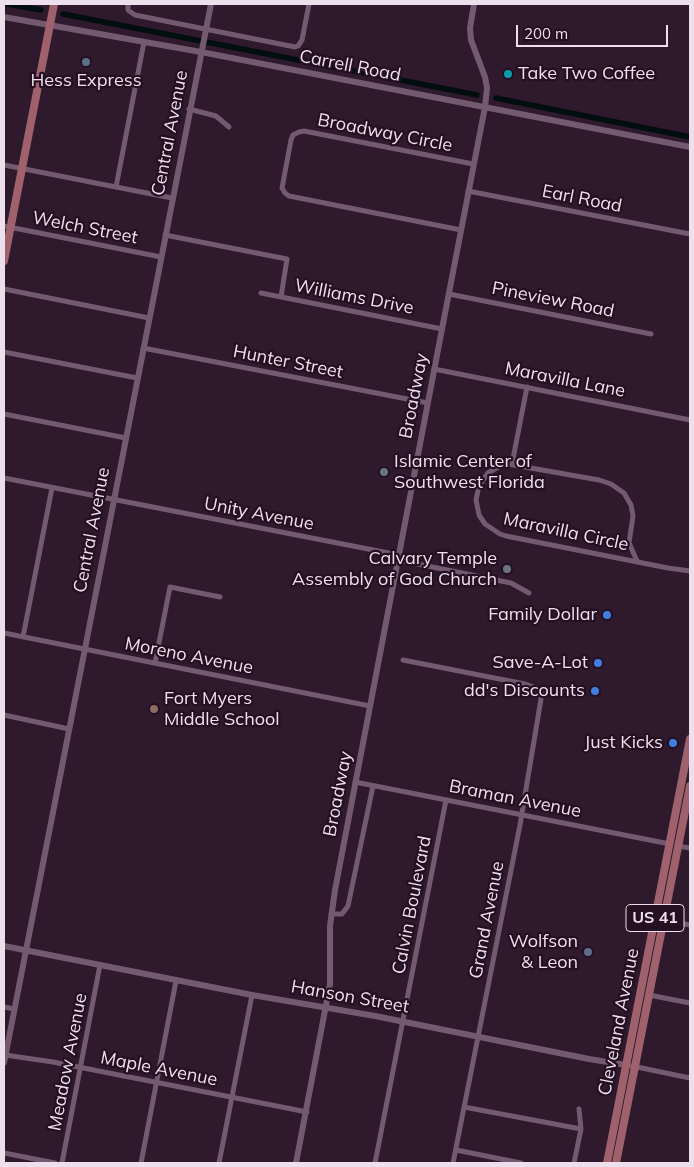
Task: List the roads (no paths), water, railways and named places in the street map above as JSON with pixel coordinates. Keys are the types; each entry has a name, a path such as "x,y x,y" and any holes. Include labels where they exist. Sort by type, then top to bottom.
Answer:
{"main road":[{"path":"4,261 7,227 22,169 54,4"},
{"name":"Cleveland Avenue","path":"607,1163 690,739"},
{"name":"Cleveland Avenue","path":"616,1163 690,786"},
{"path":"674,824 675,838 678,846"},
{"path":"670,844 674,866"}],"street":[{"path":"128,4 128,10 135,15 205,31 295,47 302,40 309,4"},
{"name":"Central Avenue","path":"4,1063 211,4"},
{"name":"Broadway","path":"296,1163 331,975 331,914 485,107 487,88 485,76 471,40 470,28 474,4"},
{"name":"Carrell Road","path":"4,17 144,42 201,50 690,147"},
{"path":"116,187 144,42"},
{"path":"189,109 216,116 229,127"},
{"name":"Broadway Circle","path":"461,230 289,196 284,193 282,188 290,140 293,135 304,131 474,164"},
{"path":"4,165 172,198"},
{"name":"Earl Road","path":"468,191 690,234"},
{"name":"Welch Street","path":"7,227 161,257"},
{"path":"165,235 287,259 281,297"},
{"path":"4,289 149,318"},
{"name":"Williams Drive","path":"261,293 442,329"},
{"name":"Pineview Road","path":"449,294 651,334"},
{"name":"Hunter Street","path":"143,348 428,403"},
{"path":"4,352 137,378"},
{"name":"Maravilla Lane","path":"434,369 690,420"},
{"path":"512,464 527,387"},
{"path":"4,414 126,438"},
{"name":"Maravilla Circle","path":"637,561 629,543 632,509 627,497 616,486 599,480 512,464 503,465 492,470 484,477 479,486 476,497 481,519 490,528 506,536 637,561 690,571"},
{"name":"Unity Avenue","path":"4,478 398,558 511,583 529,593"},
{"path":"23,638 52,488"},
{"path":"155,664 170,587 220,597"},
{"name":"Moreno Avenue","path":"4,633 370,706"},
{"name":"Grand Avenue","path":"403,660 533,686 541,692 522,814 453,1163"},
{"path":"4,715 69,728"},
{"name":"Braman Avenue","path":"355,782 670,844"},
{"name":"Broadway","path":"331,914 342,914 348,906 373,786"},
{"name":"Calvin Boulevard","path":"375,1163 446,800"},
{"path":"678,846 690,848"},
{"path":"664,920 690,925"},
{"name":"Hanson Street","path":"4,946 176,981 403,1022 589,1060 626,1065 690,1078"},
{"name":"Meadow Avenue","path":"62,1163 100,966"},
{"path":"141,1163 176,981"},
{"path":"218,1163 252,995"},
{"path":"649,995 690,1003"},
{"path":"4,1007 14,1009"},
{"name":"Maple Avenue","path":"5,1056 80,1068 307,1112"},
{"path":"464,1107 581,1129"},
{"path":"574,1163 581,1129 580,1109"},
{"path":"456,1150 521,1163"},
{"path":"4,1152 56,1163"}],"waterway":[{"path":"7,4 41,10"},
{"path":"63,14 477,95"},
{"path":"496,98 690,137"}],"place":[{"name":"Hess Express","path":"86,62"},
{"name":"Take Two Coffee","path":"508,74"},
{"name":"Islamic Center of Southwest Florida","path":"384,472"},
{"name":"Calvary Temple Assembly of God Church","path":"507,569"},
{"name":"Family Dollar","path":"607,615"},
{"name":"Save-A-Lot","path":"598,663"},
{"name":"dd's Discounts","path":"595,691"},
{"name":"Fort Myers Middle School","path":"154,709"},
{"name":"Just Kicks","path":"673,743"},
{"name":"Wolfson & Leon","path":"588,952"}]}
